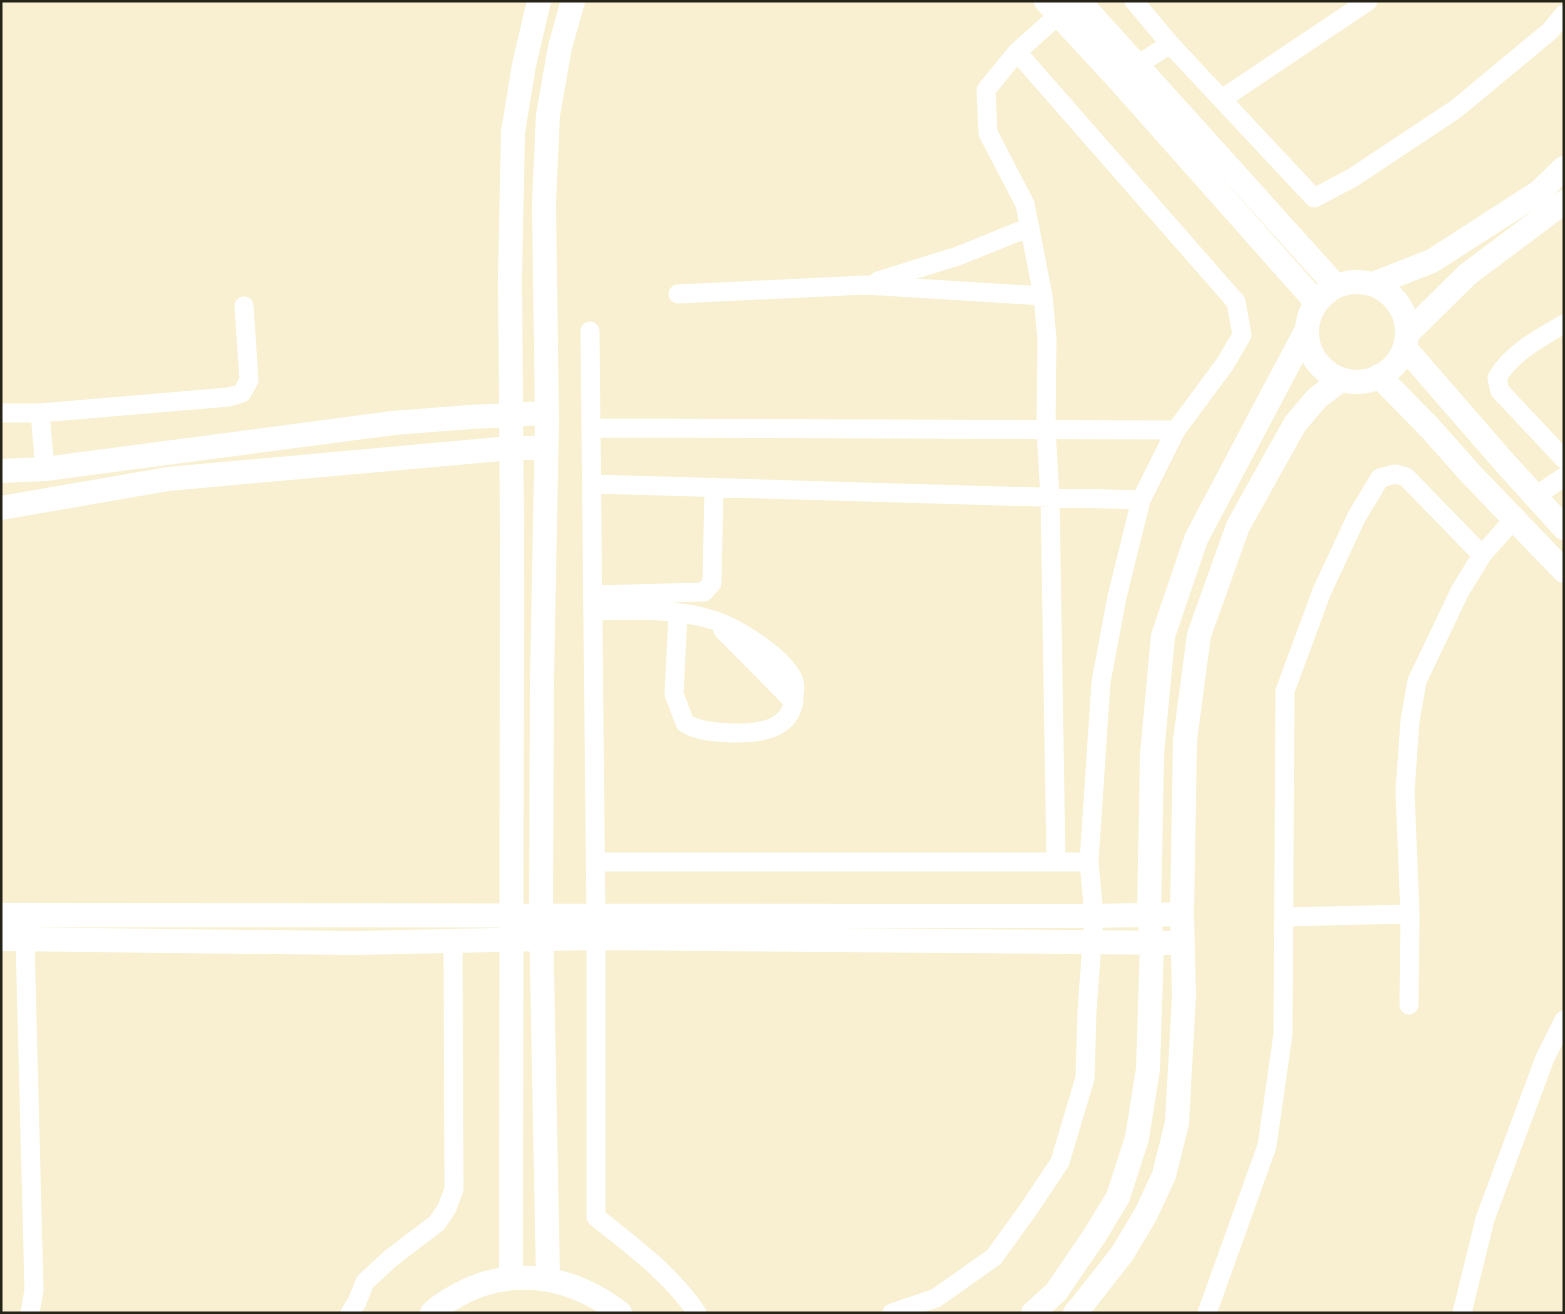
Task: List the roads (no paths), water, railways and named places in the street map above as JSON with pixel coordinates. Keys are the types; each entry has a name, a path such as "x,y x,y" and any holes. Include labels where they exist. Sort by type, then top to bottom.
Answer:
{"street":[{"path":"511,1278 510,277 513,132 524,64 539,1"},
{"path":"548,1279 541,940 542,679 546,448 544,203 548,115 560,47 573,1"},
{"path":"1079,1 1336,286"},
{"path":"1134,1 1170,44 1314,198 1352,178 1456,109 1550,31 1564,14"},
{"path":"1222,99 1368,1"},
{"path":"1056,862 1050,497 1046,429 1047,339 1043,296 1025,204 988,133 986,90 1017,52 1060,5 1316,302"},
{"path":"1136,66 1170,44"},
{"path":"892,1313 936,1298 994,1257 1060,1162 1085,1078 1087,1011 1094,916 1089,862 1101,682 1117,597 1141,500 1176,430 1225,364 1242,335 1236,302 1017,52"},
{"path":"1373,284 1432,261 1538,192 1564,168"},
{"path":"1306,332 1309,347 1316,361 1327,372 1341,380 1356,382 1372,380 1386,373 1397,362 1406,340 1468,274 1564,202"},
{"path":"865,285 958,256 1030,227"},
{"path":"1033,1313 1056,1292 1118,1198 1137,1138 1148,1069 1152,942 1149,915 1152,754 1162,636 1196,539 1306,332 1309,316 1316,302 1336,286 1348,282 1373,284 1387,292 1398,303 1405,317 1406,340 1534,497 1564,528"},
{"path":"678,294 865,285 1043,296"},
{"path":"1,413 40,413 229,397 242,393 249,380 244,306"},
{"path":"1564,324 1513,358 1496,378 1500,391 1564,459"},
{"path":"590,331 596,927 596,1217 654,1263 684,1294 697,1313"},
{"path":"1379,376 1564,571"},
{"path":"1075,1313 1122,1254 1146,1214 1164,1175 1177,1124 1184,1005 1182,914 1185,740 1199,635 1238,526 1295,424 1317,398 1341,380"},
{"path":"40,413 46,469"},
{"path":"1,472 46,469 393,423 546,413"},
{"path":"591,428 1176,430"},
{"path":"1,508 168,479 511,448 546,448"},
{"path":"1207,1313 1267,1146 1282,1034 1285,691 1322,591 1357,516 1380,478 1395,474 1406,477 1482,556"},
{"path":"1534,497 1564,477"},
{"path":"592,484 1141,500"},
{"path":"593,603 704,592 712,582 714,487"},
{"path":"1409,1005 1410,914 1405,791 1410,721 1417,681 1460,591 1482,556 1514,519"},
{"path":"593,603 667,610 713,620 794,702 792,713 782,723 751,734 701,730 685,723 674,694 678,613"},
{"path":"595,862 1089,862"},
{"path":"1,939 354,943 541,940 596,927 1182,914"},
{"path":"1284,917 1410,914"},
{"path":"1,915 512,915 541,916 596,927 868,942 1183,943"},
{"path":"25,939 34,1290 30,1313"},
{"path":"350,1313 357,1302 365,1282 391,1258 437,1223 447,1208 454,1189 453,941"},
{"path":"1462,1313 1485,1219 1545,1058 1564,1020"},
{"path":"432,1313 438,1306 472,1287 511,1278 548,1279 586,1290 620,1313"}]}
